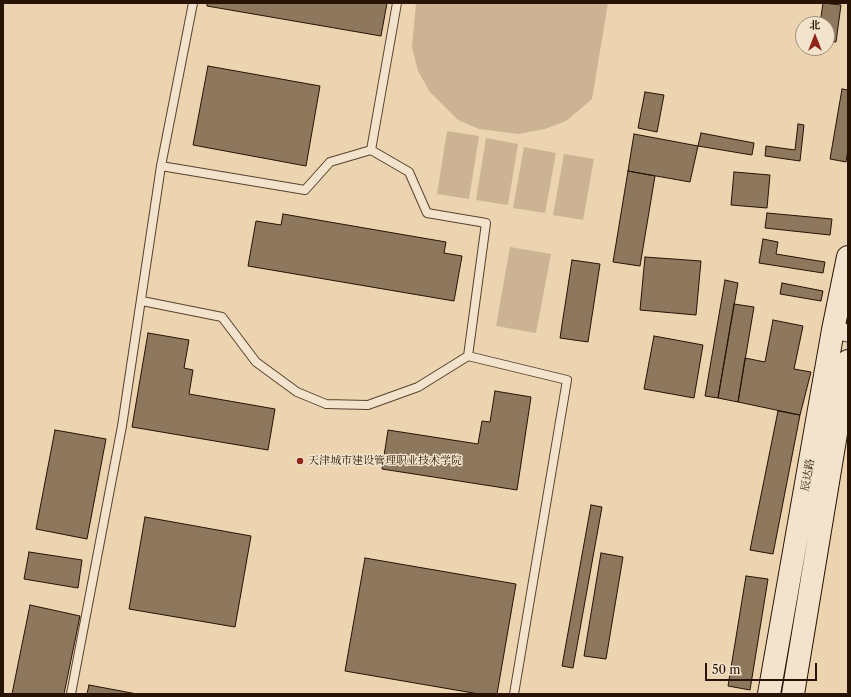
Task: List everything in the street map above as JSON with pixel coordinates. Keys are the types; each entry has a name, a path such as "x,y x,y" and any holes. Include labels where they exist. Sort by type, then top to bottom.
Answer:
{"street":[{"name":"辰达路","path":"769,694 841,326 848,257"},
{"name":"辰达路","path":"793,694 848,361"}],"lane":[{"path":"71,694 122,426 142,301 161,166 193,3"},
{"path":"371,150 397,3"},
{"path":"161,166 305,190 330,162 371,150 409,172 428,213 486,223 468,356"},
{"path":"142,301 222,317 256,362 297,392 326,404 368,405 418,387 468,356 567,380 514,694"}],"shaded area":[{"path":"416,3 608,3 592,99 566,121 545,129 518,134 479,129 458,120 430,92 418,71 412,47"},
{"path":"447,131 479,136 469,199 437,194"},
{"path":"486,138 518,144 508,205 476,200"},
{"path":"524,147 556,153 545,213 513,208"},
{"path":"564,154 594,159 583,220 553,215"},
{"path":"510,247 551,254 536,333 496,326"}],"building":[{"path":"207,3 387,3 381,36 207,6"},
{"path":"823,3 841,5 836,42 835,16 821,16"},
{"path":"208,66 320,86 306,166 193,145"},
{"path":"842,89 848,90 848,149 846,162 830,159"},
{"path":"645,92 664,95 657,132 638,128"},
{"path":"798,124 804,125 800,161 765,156 766,146 795,150"},
{"path":"701,133 754,143 752,155 698,146"},
{"path":"634,134 698,146 690,182 628,171"},
{"path":"628,171 655,176 640,266 613,262"},
{"path":"734,172 770,175 767,208 731,205"},
{"path":"767,213 832,219 830,235 765,228"},
{"path":"283,214 446,242 444,253 462,256 454,301 248,266 256,221 281,225"},
{"path":"763,239 778,242 776,254 825,262 823,273 759,263"},
{"path":"645,257 701,261 696,315 640,310"},
{"path":"572,260 600,264 588,342 560,338"},
{"path":"725,280 738,283 718,398 705,396"},
{"path":"782,283 823,291 821,301 780,294"},
{"path":"734,304 754,307 738,402 718,398"},
{"path":"773,320 803,326 794,369 811,372 800,415 738,402 745,358 765,362"},
{"path":"148,333 189,340 184,368 193,370 189,394 275,409 268,450 132,427"},
{"path":"654,336 703,345 694,398 644,389"},
{"path":"495,391 531,397 517,490 382,469 388,430 478,444 482,421 490,422"},
{"path":"778,411 800,415 773,554 750,550"},
{"path":"55,430 106,439 87,539 36,529"},
{"path":"591,505 602,507 573,668 562,666"},
{"path":"145,517 251,536 235,627 129,609"},
{"path":"29,552 82,560 78,588 24,579"},
{"path":"601,553 623,557 606,659 584,656"},
{"path":"365,558 516,584 497,694 479,694 345,671"},
{"path":"746,576 768,579 750,690 728,686"},
{"path":"30,605 80,616 64,694 12,694"},
{"path":"89,685 137,694 87,694"}],"place":[{"name":"天津城市建设管理职业技术学院","path":"300,461"}]}
